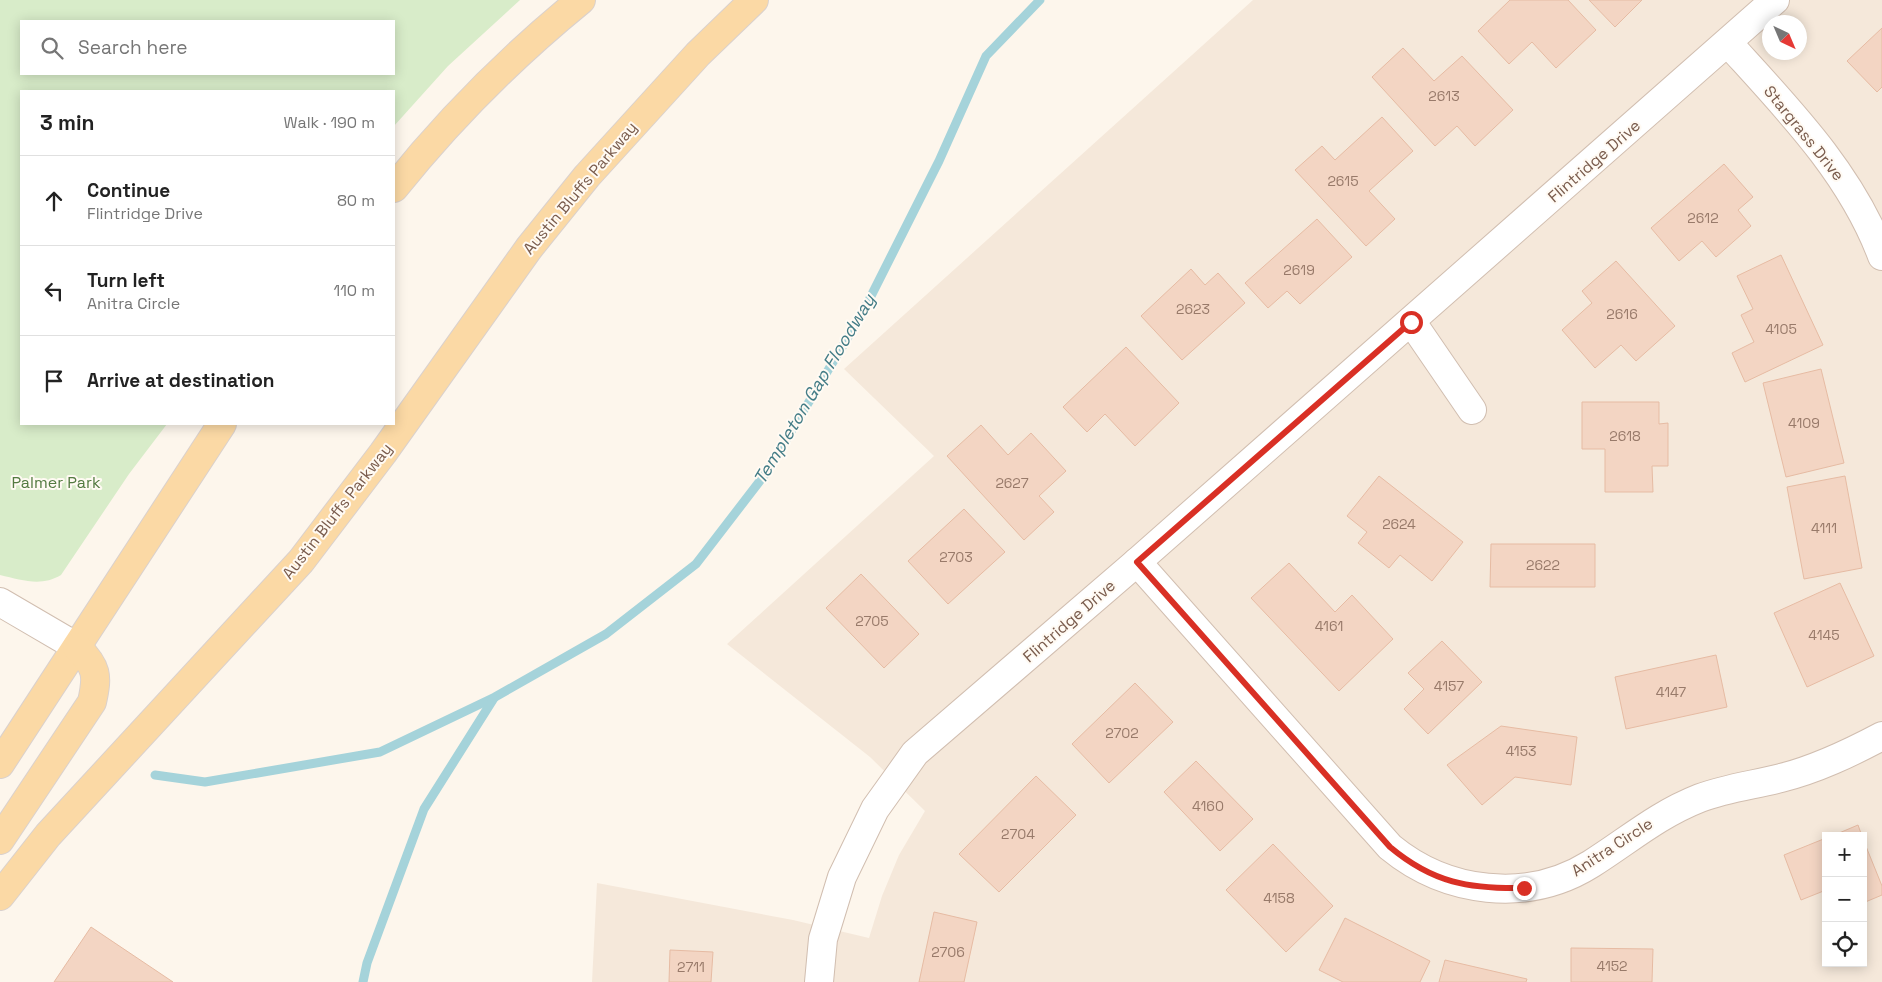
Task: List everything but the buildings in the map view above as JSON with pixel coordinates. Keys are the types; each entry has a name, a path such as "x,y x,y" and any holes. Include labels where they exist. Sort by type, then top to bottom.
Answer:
{"main road":[{"path":"395,187 424,150 478,92 581,0"},
{"name":"Austin Bluffs Parkway","path":"0,896 48,836 301,561 383,453 546,226 587,176 698,54 754,0"},
{"path":"0,764 221,425"},
{"path":"0,840 92,702 97,680 91,660 77,647"}],"street":[{"name":"Flintridge Drive","path":"819,982 823,939 842,877 875,809 916,753 1137,562 1776,0"},
{"name":"Stargrass Drive","path":"1728,44 1800,124 1831,162 1857,203 1882,256"},
{"path":"1411,322 1472,410"},
{"name":"Anitra Circle","path":"1137,562 1390,847 1407,862 1433,875 1462,885 1524,888 1555,882 1590,865 1659,817 1684,805 1744,784 1780,779 1819,767 1882,736"},
{"path":"0,602 77,647"}],"shaded area":[{"path":"1253,0 1882,0 1882,982 592,982 597,883 793,920 869,938 882,896 899,855 925,811 870,757 727,644 934,456 844,369"}],"green space":[{"name":"Palmer Park","path":"0,0 520,0 448,66 395,125 395,90 20,90 20,425 166,425 129,474 61,575 54,579 39,582 0,575"}],"waterway":[{"name":"Templeton Gap Floodway","path":"155,775 205,782 380,752 495,697 606,634 696,564 766,473 862,314 939,161 986,56 1040,0"},
{"name":"Templeton Gap Floodway","path":"363,982 367,963 424,809 494,698"}],"route":[{"path":"1411,322 1137,562 1372,829 1407,862 1433,875 1462,885 1488,889 1524,888"}]}
